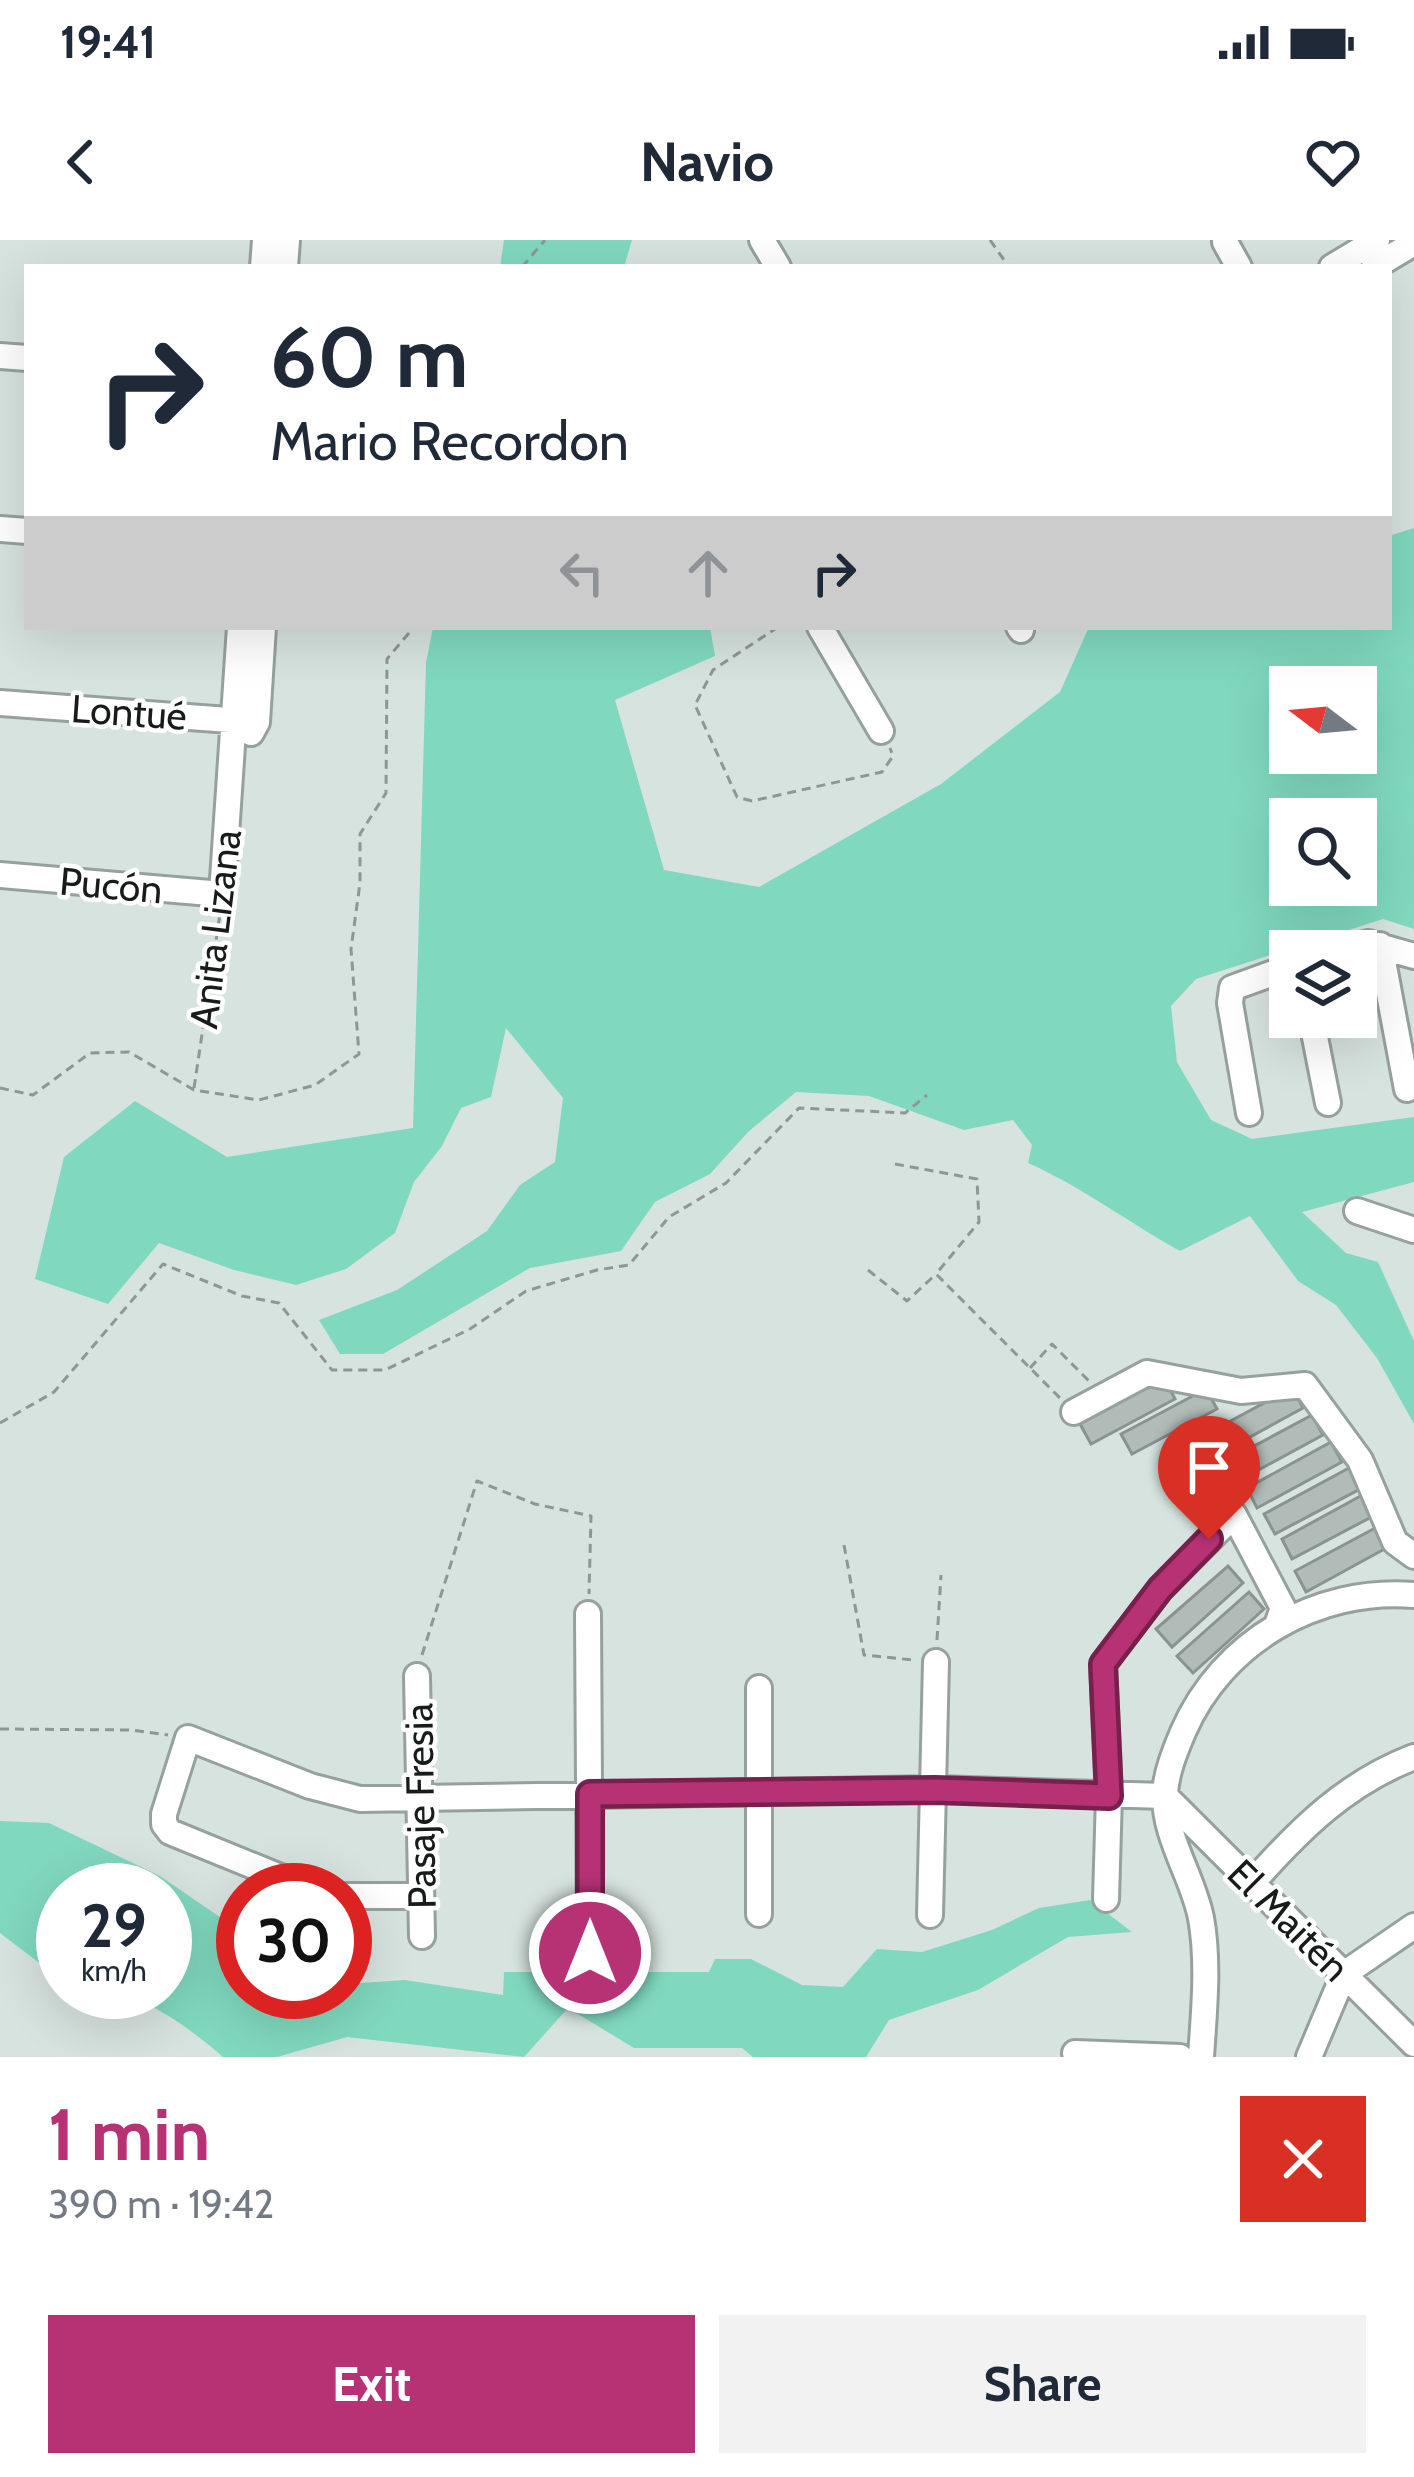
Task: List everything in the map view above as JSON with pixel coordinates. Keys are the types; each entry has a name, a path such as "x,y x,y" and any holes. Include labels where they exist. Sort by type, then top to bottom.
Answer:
{"street":[{"path":"1337,264 1377,240"},
{"path":"1379,264 1414,243"},
{"name":"Anita Lizana","path":"240,630 246,721"},
{"name":"Anita Lizana","path":"222,894 233,767 262,630"},
{"path":"822,630 881,730"},
{"name":"Lontué","path":"0,703 246,721"},
{"name":"Pucón","path":"0,875 222,894"},
{"path":"1377,944 1414,956"},
{"path":"1380,945 1407,1089"},
{"path":"1249,1113 1230,1003 1232,988 1269,975"},
{"path":"1315,1038 1328,1103"},
{"path":"1357,1211 1414,1230"},
{"path":"1074,1412 1148,1373 1241,1391 1305,1385 1360,1460 1395,1542 1414,1556"},
{"path":"1190,1460 1234,1515 1283,1608 1277,1625"},
{"path":"1106,1899 1109,1796 1103,1664 1160,1589 1234,1515"},
{"path":"1201,2057 1201,1920 1172,1835 1165,1796 1176,1749 1196,1706 1241,1652 1277,1625 1340,1600 1414,1595"},
{"path":"588,1614 590,1953"},
{"path":"930,1916 936,1662"},
{"name":"Pasaje Fresia","path":"417,1676 422,1936"},
{"path":"759,1688 759,1914"},
{"path":"246,1863 170,1832 164,1814 188,1738 337,1795 360,1799 935,1790 1165,1796"},
{"path":"1252,1883 1344,1791 1414,1757"},
{"name":"El Maitén","path":"1165,1796 1414,2044"},
{"path":"372,1896 420,1896"},
{"path":"1309,2057 1344,1974 1414,1925"},
{"path":"1075,2054 1180,2057"}],"path":[{"path":"524,264 545,240"},
{"path":"0,1088 33,1095 90,1053 129,1052 194,1090 260,1100 315,1085 359,1054 351,949 360,883 360,834 386,793 387,659 411,630"},
{"path":"773,630 713,670 695,705 737,797 752,801 882,772 893,756"},
{"name":"Anita Lizana","path":"194,1090 222,894"},
{"path":"0,1423 53,1392 163,1264 242,1297 278,1303 332,1370 385,1370 470,1329 526,1291 629,1265 669,1217 726,1183 799,1108 905,1113 927,1095"},
{"path":"868,1270 907,1301 979,1222 977,1179 895,1164"},
{"path":"936,1274 1074,1412"},
{"path":"1030,1368 1052,1344 1104,1396"},
{"path":"417,1676 477,1481 535,1504 592,1516 588,1614"},
{"path":"844,1545 864,1654 936,1662 941,1575"},
{"path":"0,1729 132,1730 188,1738"}],"green space":[{"path":"504,240 632,240 625,264 500,264"},
{"path":"1414,528 1414,929 1383,919 1349,930 1269,930 1269,956 1196,979 1171,1006 1177,1062 1211,1120 1252,1139 1414,1117 1414,1182 1302,1212 1346,1253 1378,1262 1414,1341 1414,1424 1377,1358 1336,1305 1298,1281 1250,1216 1180,1251 1028,1163 1032,1145 1013,1120 964,1130 869,1096 796,1092 748,1132 710,1174 655,1202 621,1251 530,1268 383,1354 340,1354 319,1320 397,1290 487,1231 520,1185 555,1162 563,1098 506,1028 491,1097 461,1108 442,1146 414,1182 395,1233 346,1269 296,1285 234,1270 159,1243 108,1304 35,1279 64,1157 135,1101 227,1157 413,1128 426,663 432,630 711,630 715,656 615,700 664,870 759,887 941,784 1060,692 1088,630 1392,630 1392,535"},
{"path":"0,1821 49,1823 133,1863 36,1863 36,1960 0,1933"},
{"path":"192,1898 216,1914 216,2019 372,2019 372,1982 405,1980 503,1995 504,1972 709,1972 715,1959 751,1959 802,1985 843,1987 877,1949 922,1952 992,1930 1039,1908 1090,1900 1132,1932 1068,1937 978,1990 889,2020 866,2057 753,2057 742,2048 634,2048 568,2008 524,2057 347,2037 277,2057 223,2057 173,2019 192,2019"}],"building":[{"path":"1164,1378 1175,1399 1091,1444 1080,1424"},
{"path":"1292,1388 1303,1408 1219,1454 1208,1433"},
{"path":"1206,1389 1217,1409 1132,1454 1121,1434"},
{"path":"1312,1415 1323,1435 1238,1481 1228,1460"},
{"path":"1331,1442 1342,1462 1257,1508 1247,1488"},
{"path":"1349,1468 1360,1489 1275,1534 1264,1514"},
{"path":"1366,1493 1377,1514 1292,1559 1282,1539"},
{"path":"1379,1526 1390,1546 1306,1592 1295,1571"},
{"path":"1228,1566 1243,1583 1172,1647 1156,1629"},
{"path":"1249,1592 1264,1609 1193,1673 1177,1656"}],"route":[{"path":"590,1953 590,1794 935,1790 1109,1796 1103,1664 1160,1589 1209,1539"}]}
